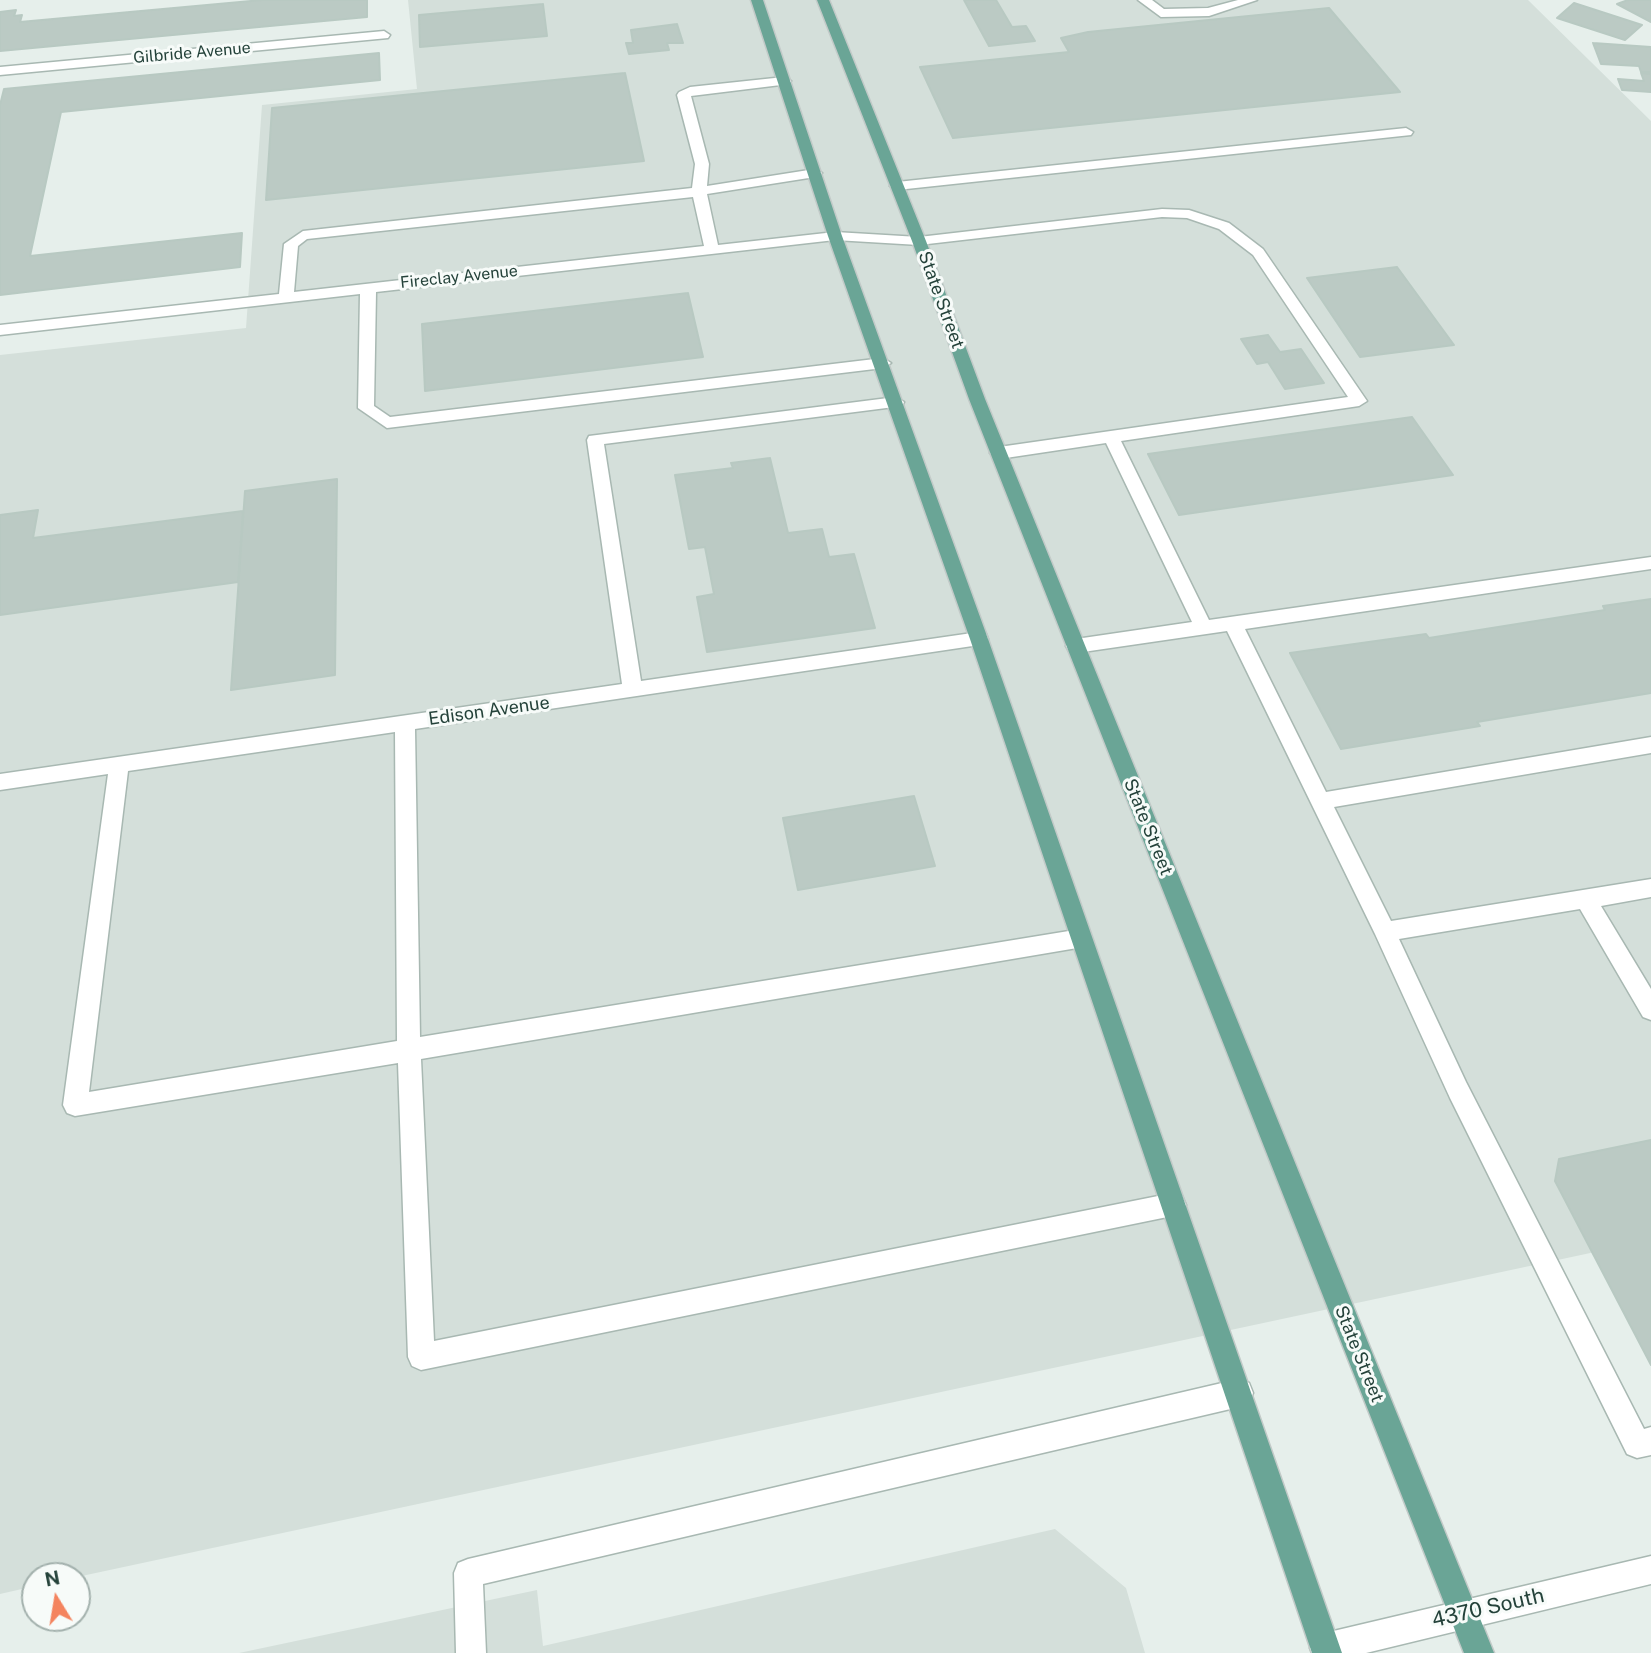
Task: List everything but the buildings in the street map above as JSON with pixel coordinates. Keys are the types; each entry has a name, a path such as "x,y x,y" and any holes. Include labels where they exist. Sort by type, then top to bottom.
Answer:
{"main road":[{"path":"757,0 835,236 883,363 979,639 1326,1651"},
{"name":"State Street","path":"823,0 919,241 999,453 1479,1653"}],"street":[{"path":"1144,0 1161,13 1209,12 1251,0"},
{"name":"Gilbride Avenue","path":"0,71 384,35"},
{"path":"187,53 189,39"},
{"path":"712,249 699,190 702,164 684,94 690,90 784,81"},
{"path":"897,186 1406,132"},
{"path":"286,297 291,244 303,236 657,198 815,173"},
{"name":"Fireclay Avenue","path":"0,330 835,236 919,241 1162,213 1189,214 1224,226 1258,252 1359,401 1111,438"},
{"path":"368,287 366,408 387,423 883,363"},
{"path":"632,690 630,659 596,440 896,402"},
{"path":"999,453 1111,438 1204,628"},
{"path":"1076,646 1651,563"},
{"path":"1233,624 1385,932 1458,1090 1637,1444 1651,1441"},
{"name":"Edison Avenue","path":"0,782 979,639"},
{"path":"405,723 409,1050 421,1357 1173,1205"},
{"path":"1320,801 1651,745"},
{"path":"119,765 75,1105 1081,939"},
{"path":"1385,932 1651,888"},
{"path":"1586,899 1651,1010"},
{"path":"471,1653 468,1573 1239,1394"},
{"name":"4370 South","path":"1326,1651 1463,1614 1651,1570"}],"shaded area":[{"path":"408,0 1528,0 1651,121 1651,1240 91,1574 91,1562 21,1562 21,1589 0,1594 0,355 246,328 262,105 417,89"},
{"path":"1055,1529 1126,1588 1145,1653 239,1653 537,1590 543,1646"}]}
